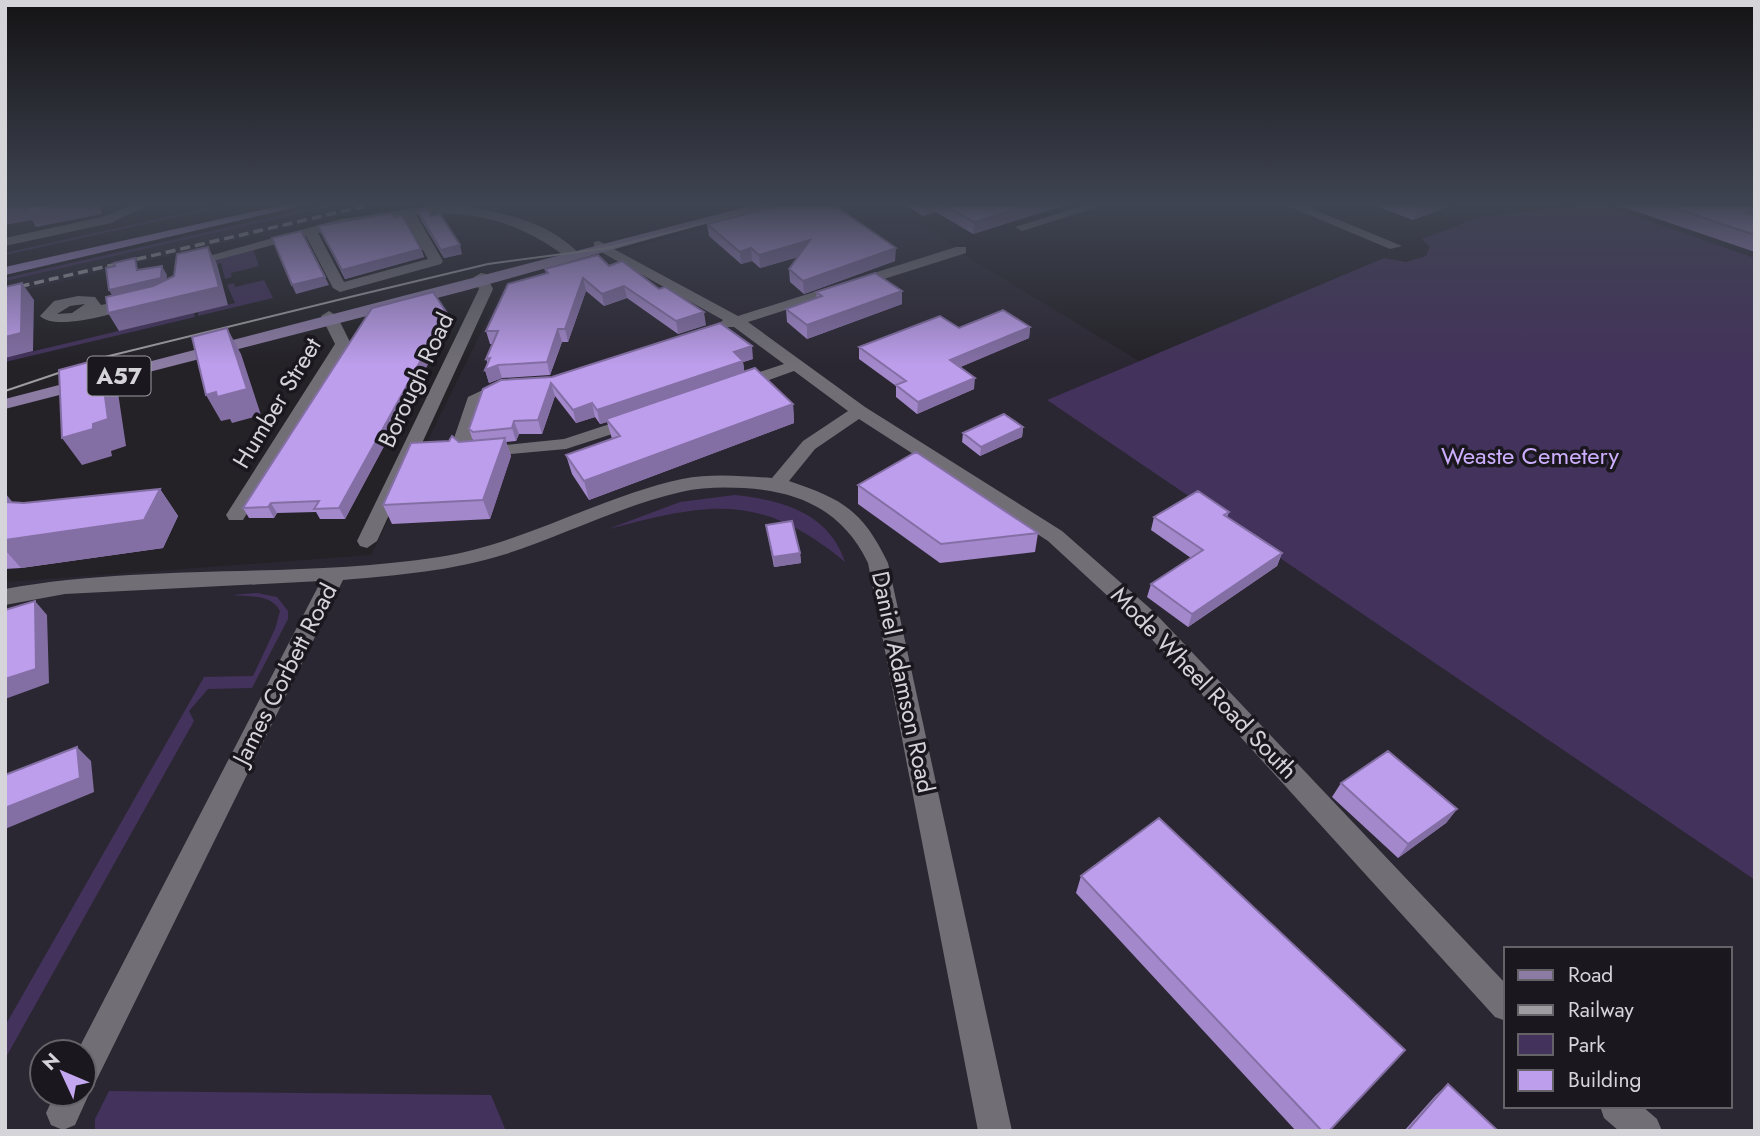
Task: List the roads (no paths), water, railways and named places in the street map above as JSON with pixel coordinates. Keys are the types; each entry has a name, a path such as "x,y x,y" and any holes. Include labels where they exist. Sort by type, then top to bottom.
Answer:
{"highway":[{"path":"5,271 58,259"}],"main road":[{"path":"5,394 331,319 557,259"},
{"name":"A57","path":"5,404 331,319"}],"street":[{"path":"176,273 222,259"},
{"path":"325,259 340,288 388,277 436,261 435,259"},
{"name":"Mode Wheel Road South","path":"624,259 736,321 859,411 1055,536 1145,617 1504,1004"},
{"path":"711,330 932,259"},
{"name":"Borough Road","path":"367,541 486,289 483,279"},
{"path":"85,313 146,300"},
{"name":"Humber Street","path":"236,515 343,344 331,319"},
{"path":"720,391 797,365"},
{"path":"525,385 502,386 477,397 461,444 473,454 566,444 656,414"},
{"path":"777,484 809,444 859,411"},
{"name":"Daniel Adamson Road","path":"336,573 469,558 684,485 720,481 777,484 811,494 842,512 866,538 878,563 995,1131"},
{"name":"James Corbett Road","path":"5,597 65,586 336,573 98,1044"},
{"path":"1618,1108 1645,1131"}],"tram line":[{"path":"5,391 109,356 488,264 525,259"}],"railway":[{"path":"5,290 138,259"}],"park label":[{"name":"Weaste Cemetery","path":"1530,456"}]}
